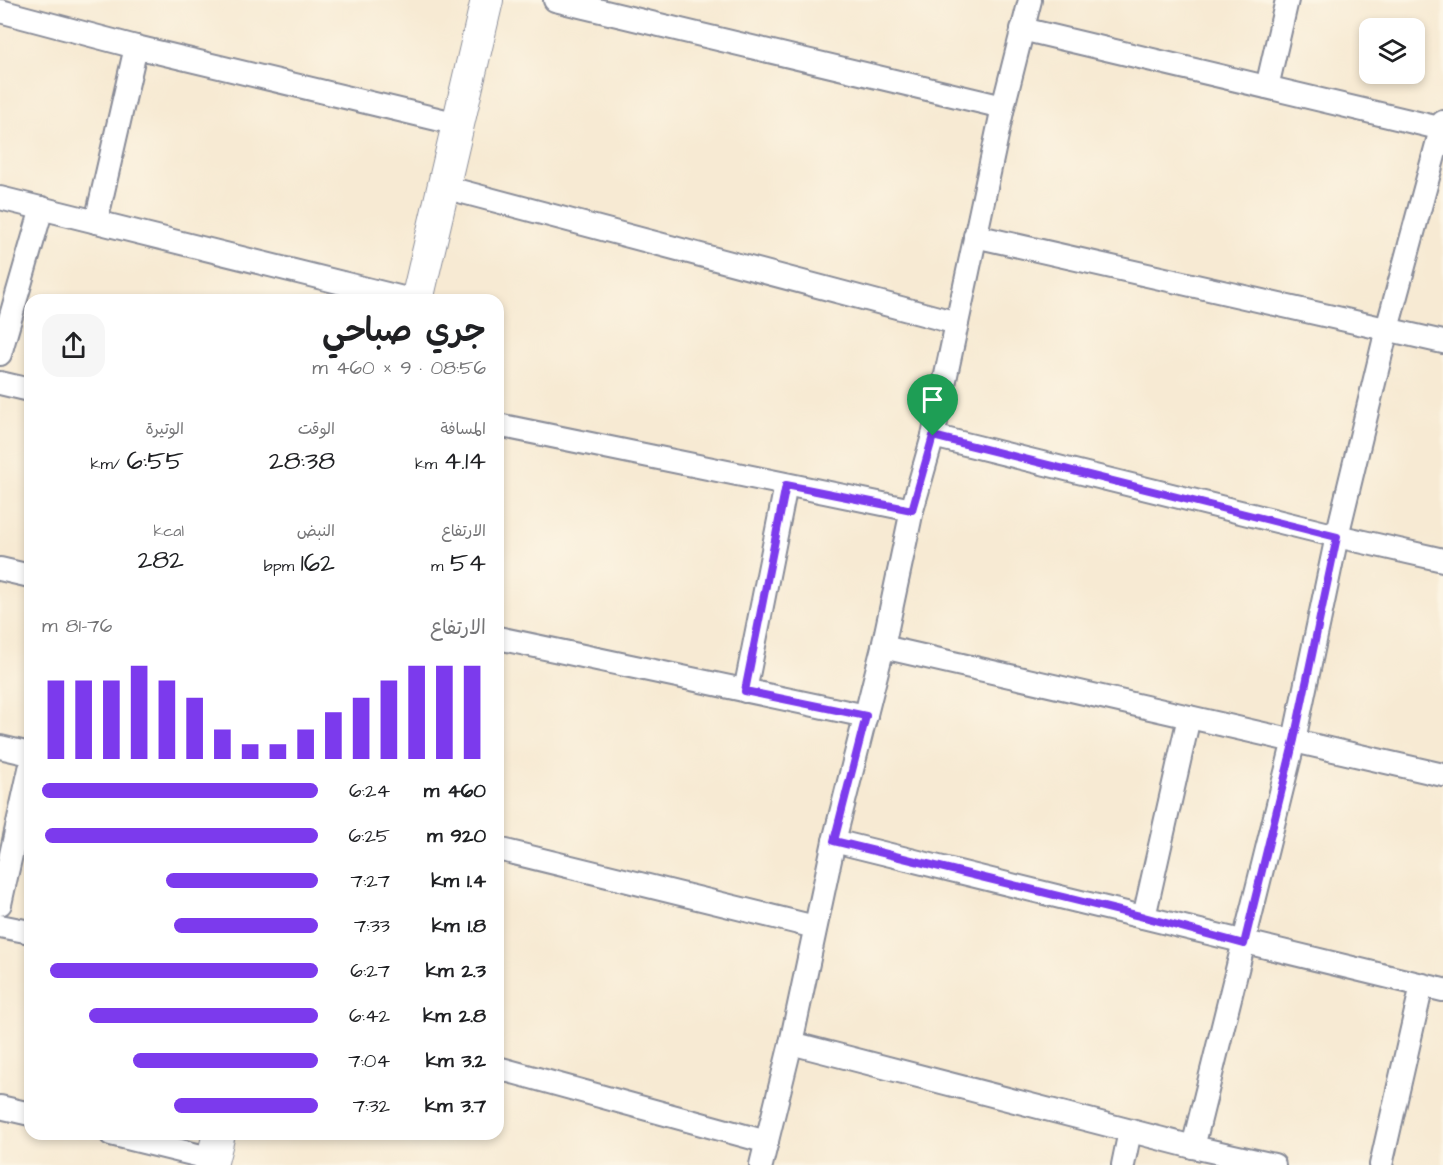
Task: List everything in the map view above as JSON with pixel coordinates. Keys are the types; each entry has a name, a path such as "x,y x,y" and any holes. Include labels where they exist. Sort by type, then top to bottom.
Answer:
{"main road":[{"path":"418,294 488,0"}],"street":[{"path":"555,0 1003,107"},
{"path":"761,1165 791,1044 834,841 883,647 912,510 933,436 1003,107 1030,0"},
{"path":"1267,87 1287,0"},
{"path":"0,11 136,47 458,124"},
{"path":"1022,29 1442,126 1387,329 1337,537 1294,740 1193,1147"},
{"path":"96,222 136,47"},
{"path":"444,187 957,323"},
{"path":"0,198 387,294"},
{"path":"0,354 42,208"},
{"path":"975,236 1443,342"},
{"path":"0,383 24,389"},
{"path":"504,426 912,510"},
{"path":"933,436 1337,537 1443,560"},
{"path":"745,691 786,485"},
{"path":"0,569 24,575"},
{"path":"504,639 866,716"},
{"path":"883,647 1443,775"},
{"path":"1144,917 1189,717"},
{"path":"0,747 24,753"},
{"path":"0,904 24,797"},
{"path":"834,841 1144,917 1244,944 1433,987 1381,1165"},
{"path":"504,850 815,927"},
{"path":"0,926 24,931"},
{"path":"791,1044 1193,1147 1274,1165"},
{"path":"504,1070 766,1142"},
{"path":"0,1107 24,1113"},
{"path":"1124,1165 1130,1131"},
{"path":"144,1140 214,1153"}],"route":[{"path":"933,436 1337,537 1294,740 1244,944 1144,917 834,841 866,716 745,691 786,485 912,510 933,436"}]}
